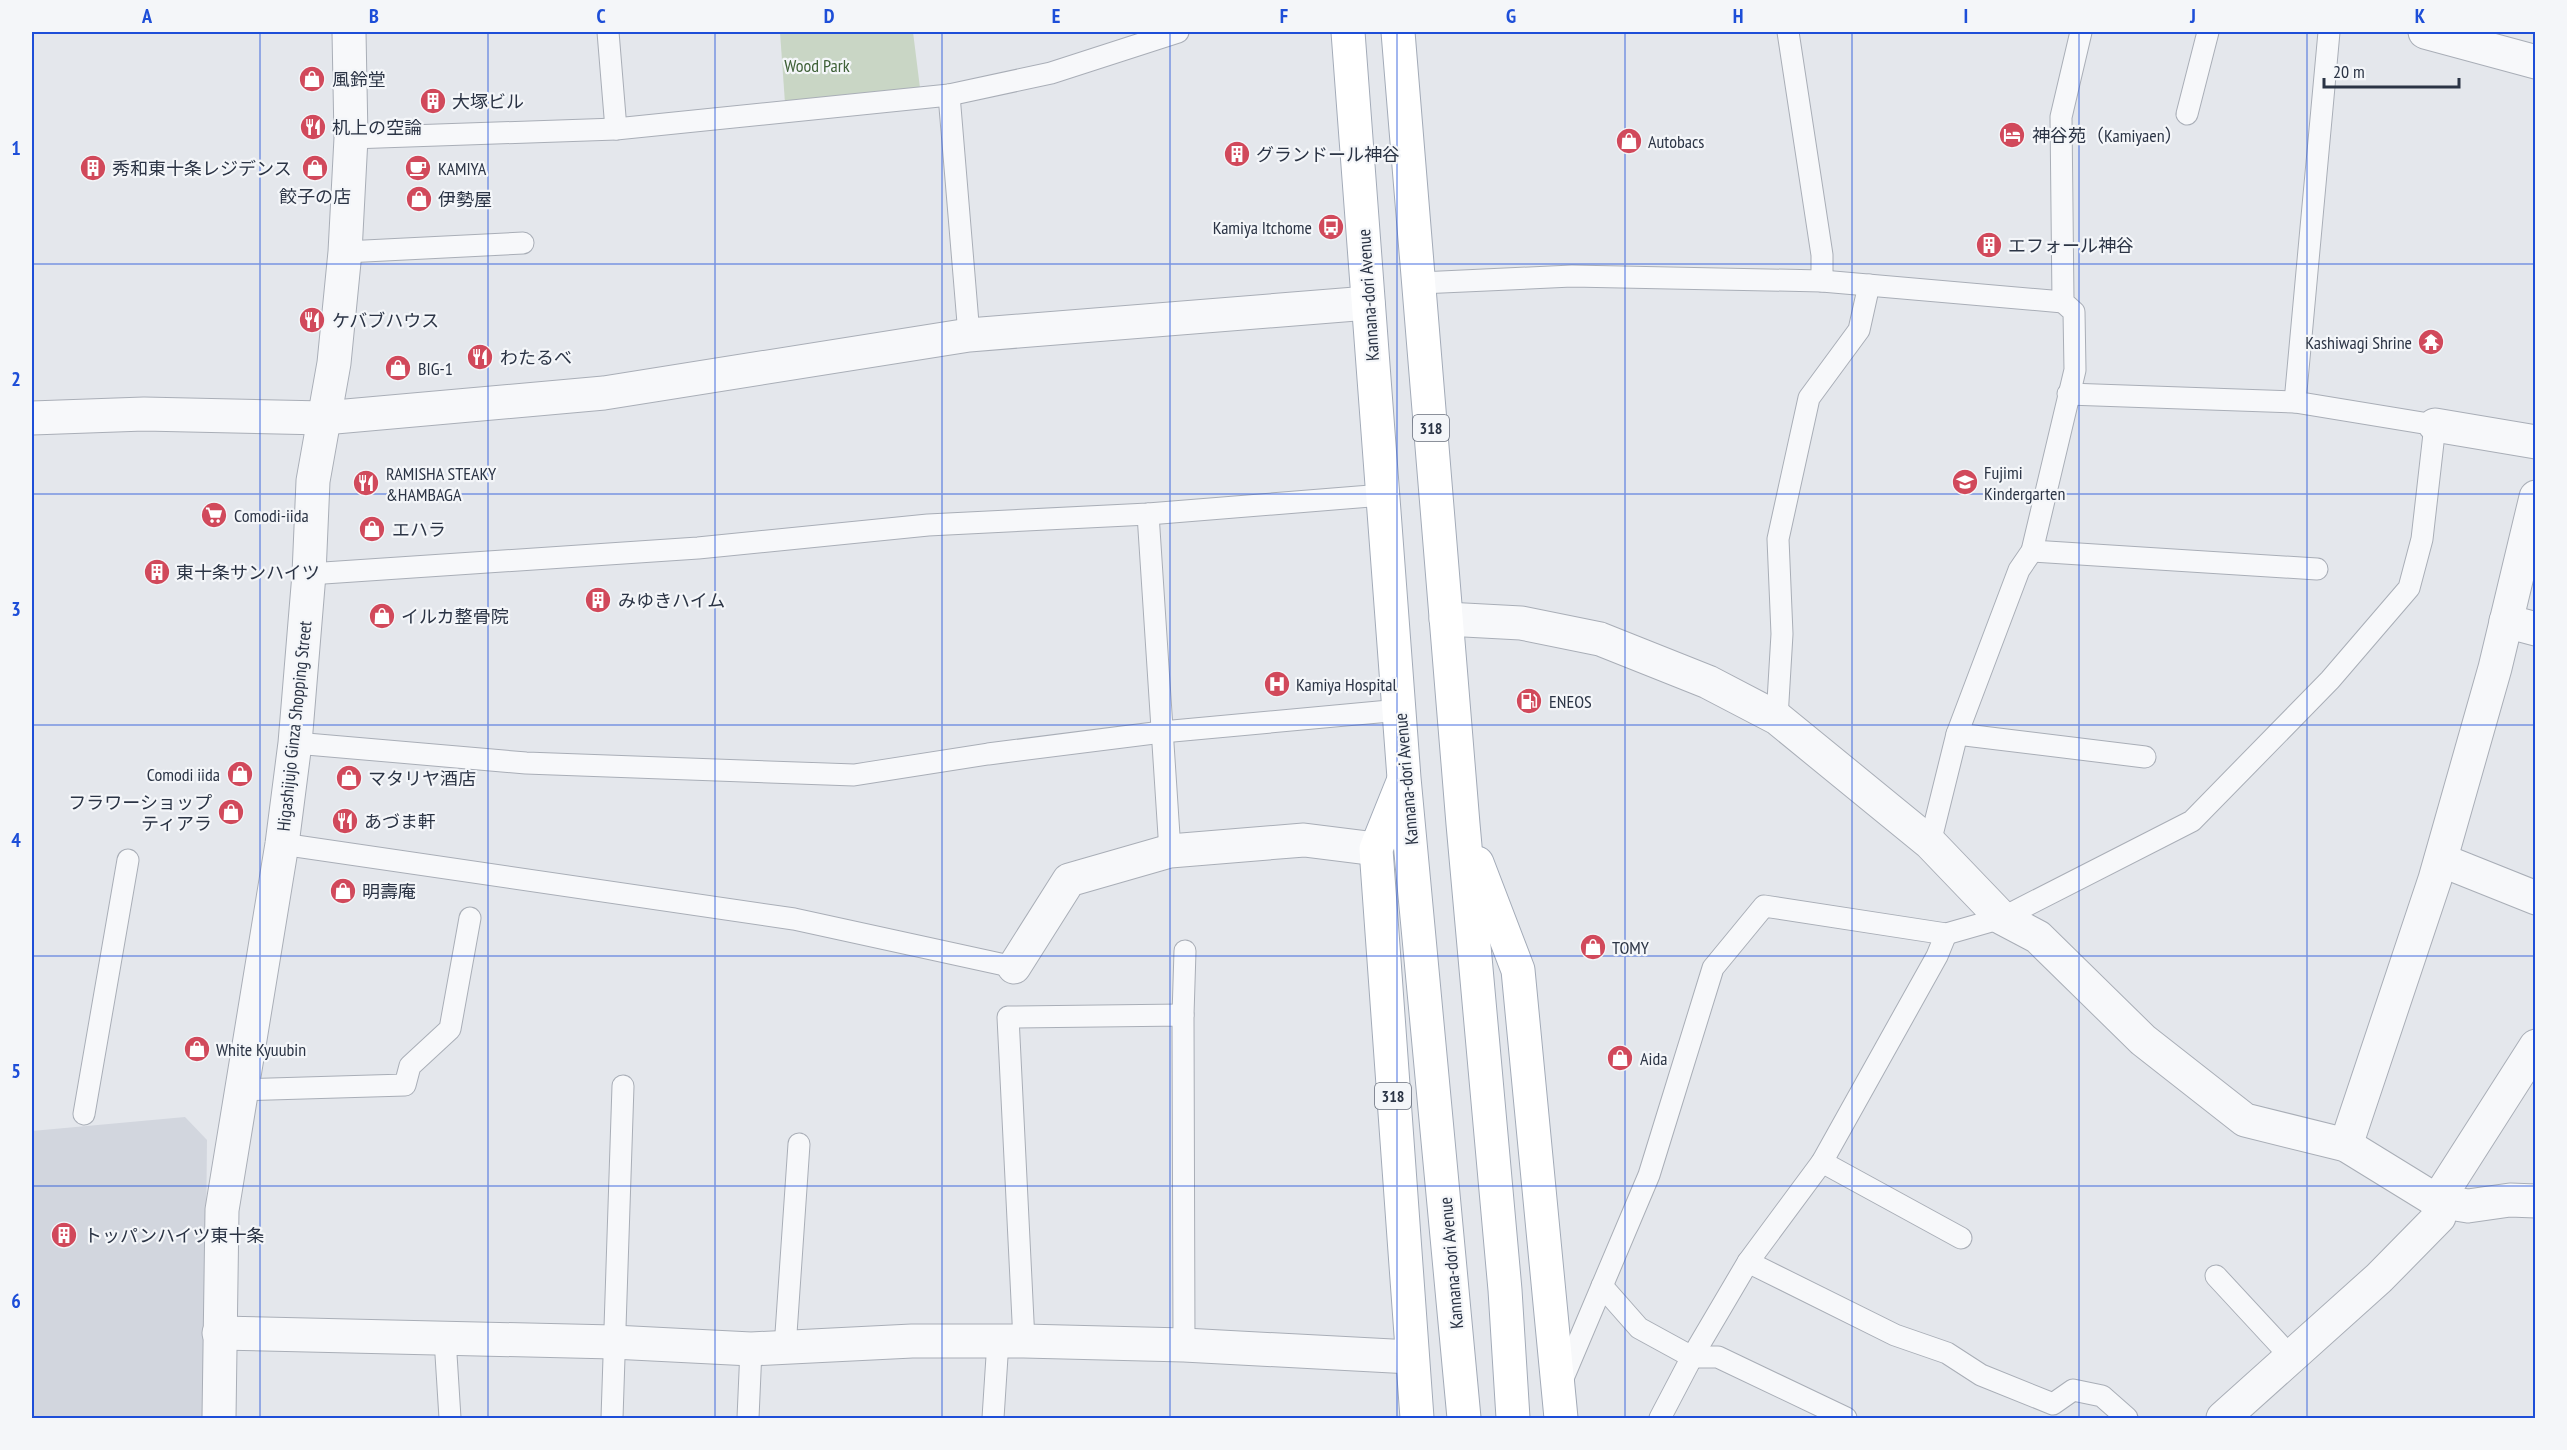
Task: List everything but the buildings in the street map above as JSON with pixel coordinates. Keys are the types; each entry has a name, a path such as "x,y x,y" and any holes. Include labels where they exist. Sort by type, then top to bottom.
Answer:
{"main road":[{"name":"Kannana-dori Avenue","path":"1348,32 1404,778 1464,1419"},
{"name":"318","path":"1398,32 1463,824 1505,1290 1513,1419"},
{"name":"318","path":"1404,778 1376,849 1417,1419"},
{"name":"318","path":"1463,824 1518,970 1560,1404"}],"street":[{"name":"Higashijujo Ginza Shopping Street","path":"219,1419 222,1210 282,844 295,743 309,574 313,482 334,363 345,252 351,138 349,32"},
{"path":"2425,32 2535,62"},
{"path":"32,418 144,414 324,418 604,393 969,335 1368,303"},
{"path":"2436,425 2535,442"},
{"path":"2346,1145 2521,625 2535,497"},
{"path":"1446,619 1521,623 1600,639 1708,682 1776,718 1930,843 2002,918 2038,937 2143,1040 2246,1120 2346,1145 2437,1201 2468,1206 2510,1200 2535,1201"},
{"path":"1014,967 1069,880 1170,851 1304,840 1376,849"},
{"path":"2441,860 2535,898"},
{"path":"2223,1419 2379,1278 2439,1217 2437,1201 2535,1046"},
{"path":"219,1333 613,1342 751,1348 912,1341 1011,1341 1184,1345 1411,1357"}],"lane":[{"path":"608,32 616,129"},
{"path":"351,138 616,129 949,95 1051,73 1178,32"},
{"path":"1788,32 1822,255 1822,281"},
{"path":"2063,302 2061,117 2081,32"},
{"path":"2187,114 2208,32"},
{"path":"2295,402 2329,32"},
{"path":"949,95 969,335"},
{"path":"345,252 523,243"},
{"path":"1420,283 1572,276 1822,281 2063,302 2074,312 2074,370 2032,551 2019,570 1957,734 1930,843"},
{"path":"1776,718 1782,634 1778,539 1785,506 1809,398 1859,330 1869,285"},
{"path":"1560,1404 1602,1286 1649,1175 1713,968 1764,906 1946,934 2002,918 2192,821 2330,680 2409,588 2422,539 2436,425 2295,402 2068,394"},
{"path":"309,574 698,548 928,525 1148,514 1383,495"},
{"path":"1148,514 1170,851"},
{"path":"2032,551 2317,568"},
{"path":"295,743 526,763 854,775 988,754 1162,732 1400,710"},
{"path":"1957,734 2145,757"},
{"path":"282,844 794,919 1014,967"},
{"path":"84,1114 128,860"},
{"path":"240,1090 405,1085 410,1066 450,1029 470,918"},
{"path":"1660,1419 1692,1357 1748,1262 1822,1162 1937,956 1946,934"},
{"path":"1184,1345 1182,1015 1185,951"},
{"path":"993,1419 1011,1341 1008,1017 1182,1015"},
{"path":"612,1419 623,1086"},
{"path":"785,1348 800,1144"},
{"path":"1822,1162 1961,1238"},
{"path":"1748,1262 1895,1335 1947,1353 1981,1375 2053,1404 2073,1390 2102,1396 2127,1419"},
{"path":"2216,1276 2292,1357"},
{"path":"1602,1286 1639,1328 1692,1357 1718,1357 1846,1419"},
{"path":"445,1339 450,1419"},
{"path":"748,1419 751,1348"}],"shaded area":[{"path":"185,1117 207,1140 204,1418 32,1418 32,1131"}],"green space":[{"name":"Wood Park","path":"780,32 913,32 920,88 785,103"}],"place":[{"name":"風鈴堂","path":"312,79"},
{"name":"大塚ビル","path":"433,101"},
{"name":"机上の空論","path":"313,127"},
{"name":"神谷苑（Kamiyaen）","path":"2012,135"},
{"name":"Autobacs","path":"1629,141"},
{"name":"グランドール神谷","path":"1237,154"},
{"name":"秀和東十条レジデンス","path":"93,168"},
{"name":"餃子の店","path":"315,168"},
{"name":"KAMIYA","path":"418,168"},
{"name":"伊勢屋","path":"419,199"},
{"name":"Kamiya Itchome","path":"1331,227"},
{"name":"エフォール神谷","path":"1989,245"},
{"name":"ケバブハウス","path":"312,320"},
{"name":"Kashiwagi Shrine","path":"2431,342"},
{"name":"わたるべ","path":"480,357"},
{"name":"BIG-1","path":"398,368"},
{"name":"Fujimi Kindergarten","path":"1965,482"},
{"name":"RAMISHA STEAKY &HAMBAGA","path":"366,483"},
{"name":"Comodi-iida","path":"214,515"},
{"name":"エハラ","path":"372,529"},
{"name":"東十条サンハイツ","path":"157,572"},
{"name":"みゆきハイム","path":"598,600"},
{"name":"イルカ整骨院","path":"382,616"},
{"name":"Kamiya Hospital","path":"1277,684"},
{"name":"ENEOS","path":"1529,701"},
{"name":"Comodi iida","path":"240,774"},
{"name":"マタリヤ酒店","path":"349,778"},
{"name":"フラワーショップ ティアラ","path":"231,812"},
{"name":"あづま軒","path":"345,821"},
{"name":"明壽庵","path":"343,891"},
{"name":"TOMY","path":"1593,947"},
{"name":"White Kyuubin","path":"197,1049"},
{"name":"Aida","path":"1620,1058"},
{"name":"トッパンハイツ東十条","path":"64,1235"}]}
